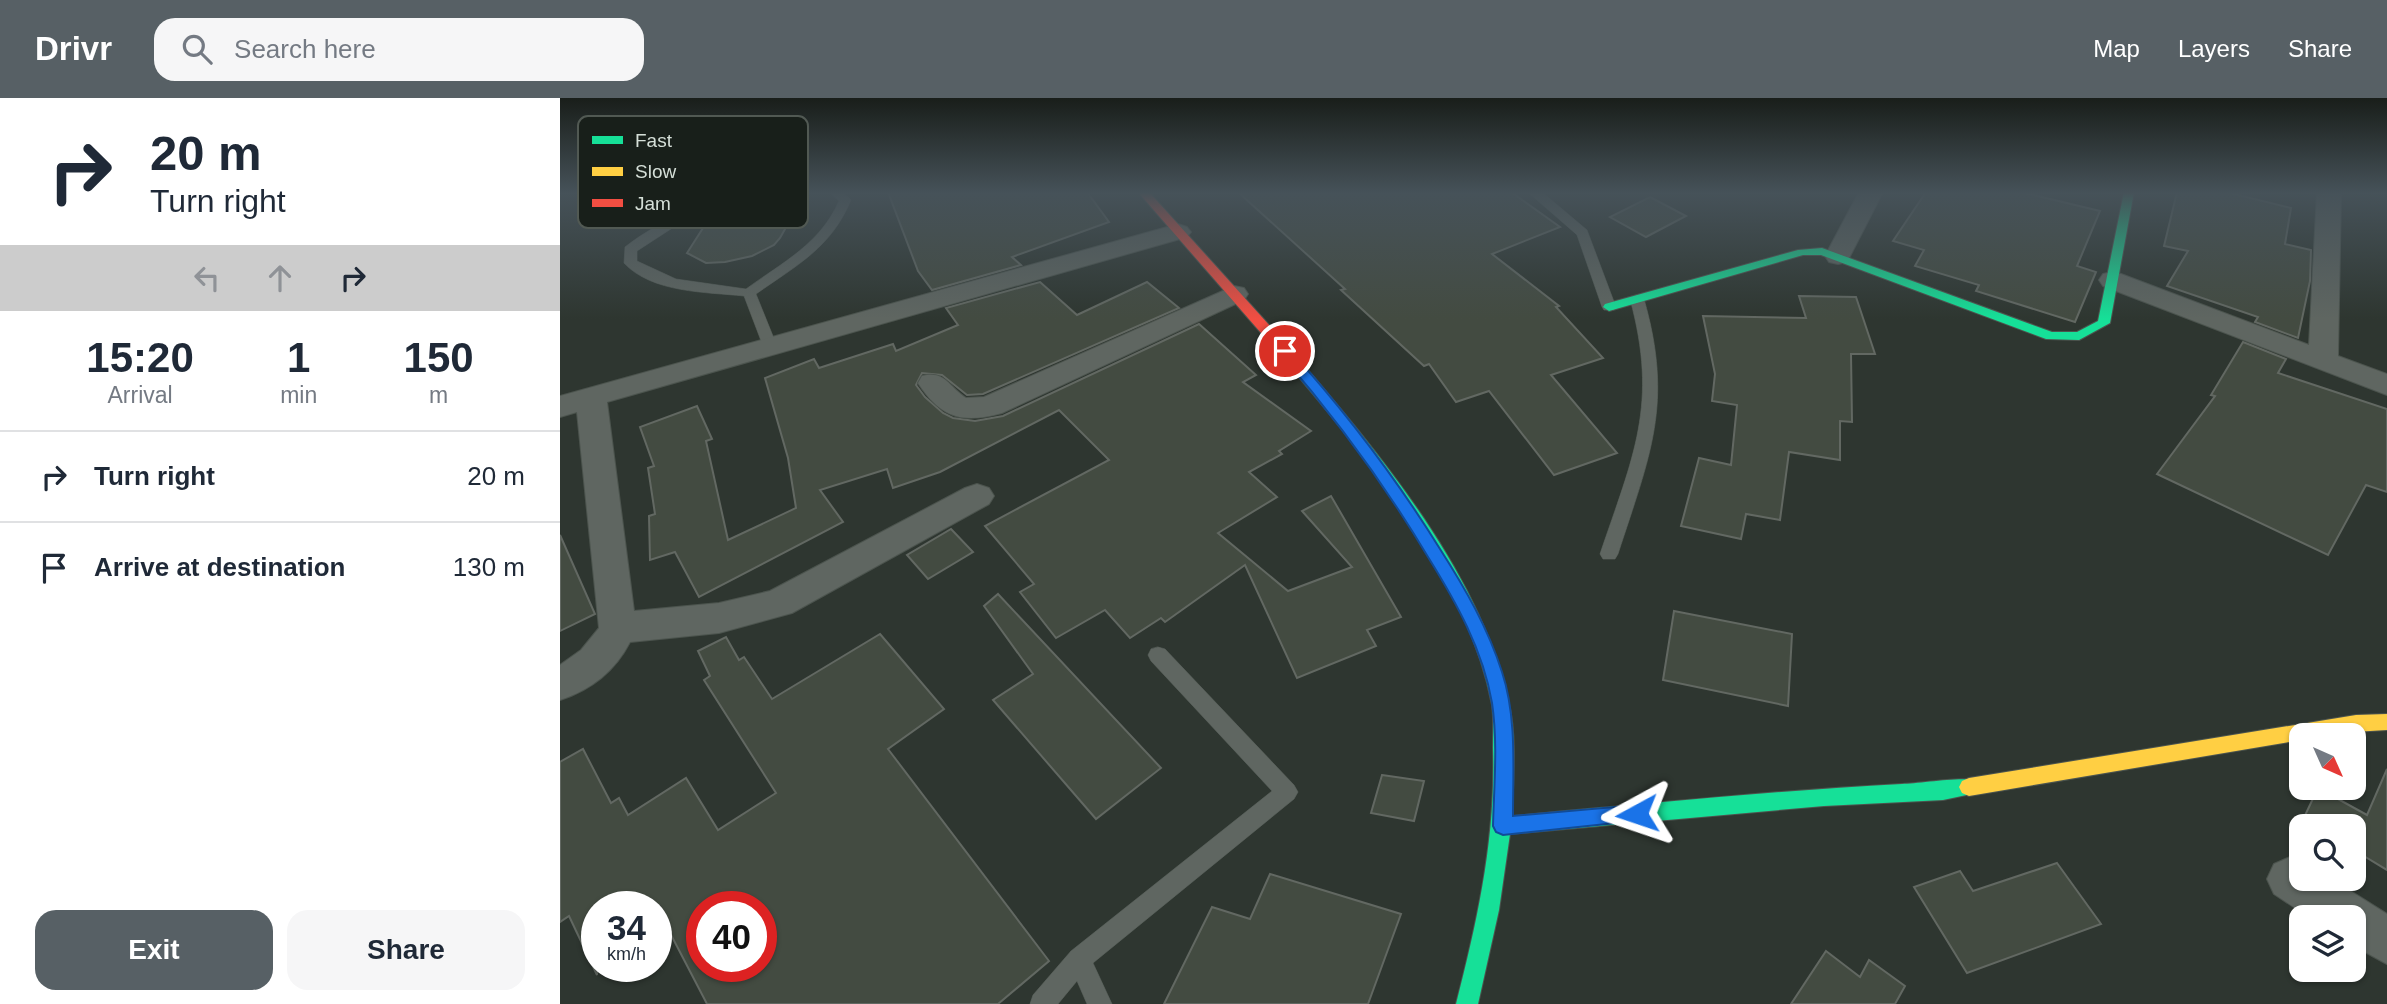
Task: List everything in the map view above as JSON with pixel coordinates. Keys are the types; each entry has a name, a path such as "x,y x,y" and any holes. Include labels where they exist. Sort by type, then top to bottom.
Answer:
{"street":[{"path":"560,684 587,669 609,649 618,628 575,402 1170,234"},
{"path":"1180,234 1319,390 1417,521 1466,604 1494,673 1501,705 1503,826 1493,905 1467,1004"},
{"path":"1838,256 1849,234"},
{"path":"1609,307 1802,252 1822,251 2051,336 2073,339 2093,332 2104,323 2121,234"},
{"path":"2323,359 2327,234"},
{"path":"2112,280 2387,385"},
{"path":"933,383 953,407 969,411 990,406 1234,294"},
{"path":"618,628 719,618 779,603 977,496"},
{"path":"1503,826 1824,797 1943,791 2356,723 2387,722"},
{"path":"2310,891 2332,905"},
{"path":"2366,927 2387,941"}],"lane":[{"path":"652,234 630,250 631,263 646,275 673,284 749,293 817,244 825,234"},
{"path":"1583,234 1609,307"},
{"path":"749,293 770,346"},
{"path":"1609,554 1648,426 1652,385 1650,347 1637,299"},
{"path":"1042,1004 1079,959 1287,792 1158,655"},
{"path":"1079,959 1100,1004"}],"building":[{"path":"699,234 782,234 774,245 752,256 725,262 706,263 687,253"},
{"path":"904,234 1075,234 1012,257 1021,265 932,290 918,271"},
{"path":"1285,234 1542,234 1492,254 1559,306 1556,307 1603,358 1551,375 1617,453 1554,475 1489,391 1456,402 1429,364 1424,366 1341,290 1345,289"},
{"path":"1898,234 2090,234 2077,266 2096,272 2075,322 1976,291 1979,285 1915,266 1924,250 1893,241"},
{"path":"2167,234 2287,234 2285,244 2311,250 2310,281 2298,338 2255,322 2258,317 2167,286 2188,251 2164,246"},
{"path":"1040,282 1077,315 1147,282 1179,308 983,394 967,395 942,375 922,373 916,385 925,397 953,418 975,421 1003,416 1199,324 1256,375 1243,382 1311,431 1279,451 1282,454 1249,472 1277,497 1218,533 1288,591 1352,567 1302,511 1331,496 1401,617 1367,630 1376,646 1297,678 1245,565 1165,622 1161,618 1130,638 1105,610 1056,638 1020,592 1034,584 985,526 1109,460 1059,410 940,472 893,488 887,469 820,490 843,522 699,597 675,552 650,560 649,516 655,514 648,468 654,466 640,427 697,406 712,439 706,441 728,540 796,508 788,458 765,378 814,359 819,368 893,344 896,351 958,325 946,308"},
{"path":"1799,296 1856,297 1875,354 1851,354 1852,422 1840,421 1840,460 1789,452 1780,520 1746,514 1741,539 1681,526 1699,458 1731,465 1737,405 1712,401 1715,374 1703,316 1806,318"},
{"path":"2243,342 2286,359 2278,373 2387,409 2387,492 2366,485 2328,555 2157,474 2215,396 2211,395"},
{"path":"951,529 973,552 928,579 907,555"},
{"path":"560,535 595,614 560,631"},
{"path":"998,594 1161,768 1096,819 993,700 1033,674 984,606"},
{"path":"1674,611 1792,634 1788,706 1663,680"},
{"path":"880,634 944,709 888,749 1049,961 998,1004 707,1004 696,982 777,982 777,891 686,891 686,964 672,937 672,891 581,891 581,941 569,916 560,922 560,762 583,749 611,803 619,798 628,815 686,778 718,830 776,793 704,680 710,676 698,651 726,637 739,660 744,657 772,699"},
{"path":"2387,769 2387,870 2366,857 2367,815"},
{"path":"1382,775 1424,781 1414,821 1371,813"},
{"path":"2312,800 2340,800 2365,814 2306,814"},
{"path":"2057,863 2101,924 1967,973 1914,887 1960,871 1973,891"},
{"path":"1270,874 1401,914 1368,1004 1164,1004 1212,907 1250,919"},
{"path":"1826,951 1860,977 1869,960 1905,986 1895,1004 1791,1004"}],"traffic: fast":[{"path":"1609,307 1802,252 1822,251 2051,336 2079,336 2104,323 2121,234"},
{"path":"1274,339 1340,418 1410,512 1468,610 1489,659 1502,712 1502,819 1495,880 1467,1004"},
{"path":"1503,826 1824,797 1943,791 1969,787"}],"traffic: slow":[{"path":"1969,787 2356,723 2387,722"}],"traffic: jam":[{"path":"1181,234 1274,339"}],"route":[{"path":"1285,351 1319,390 1417,521 1466,604 1494,673 1501,705 1503,826 1637,814"}]}
